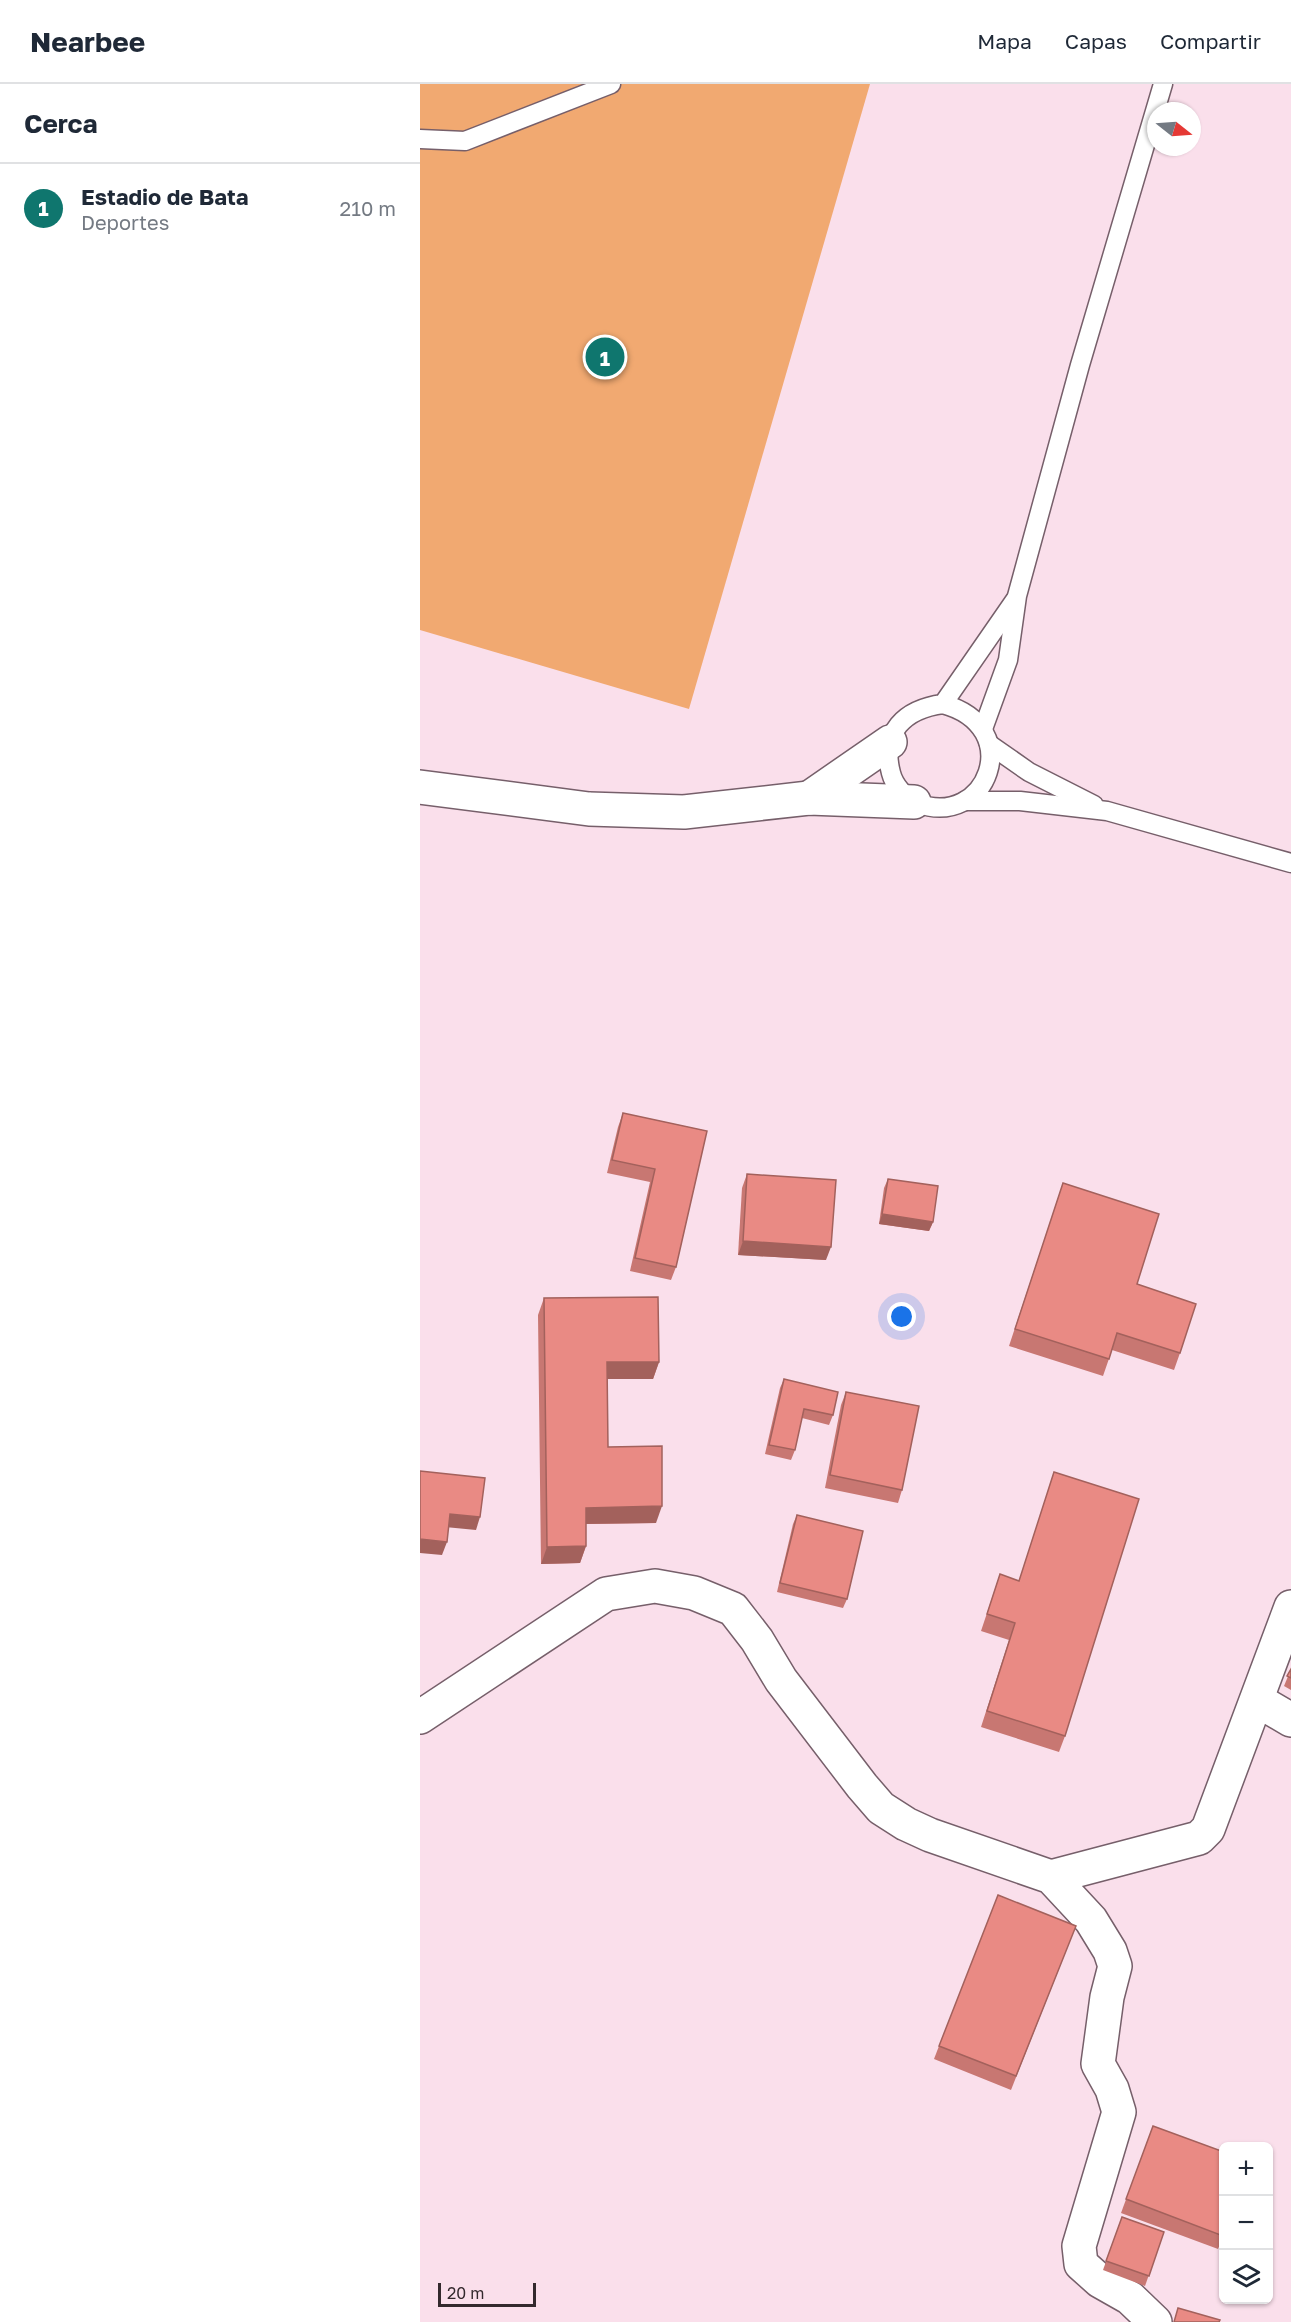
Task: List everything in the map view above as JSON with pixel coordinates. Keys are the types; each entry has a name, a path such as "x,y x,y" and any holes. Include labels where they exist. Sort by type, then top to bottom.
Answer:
{"street":[{"path":"809,798 890,742"},
{"path":"420,787 589,809 684,812 809,798 914,802"},
{"path":"420,1717 606,1594 655,1586 694,1593 733,1610 757,1640 781,1680 862,1786 882,1808 906,1824 930,1835 1051,1877 1091,1920 1110,1951 1115,1966 1107,1998 1098,2064 1112,2089 1119,2112 1080,2246 1082,2264 1100,2281 1130,2298 1155,2322"},
{"path":"1051,1877 1199,1838 1208,1829 1291,1607"},
{"path":"1257,1700 1291,1720"}],"lane":[{"path":"420,139 465,141 611,84"},
{"path":"965,801 978,790 987,775 991,759 986,737 1008,660 1017,596 1080,365 1162,84"},
{"path":"943,704 1017,596"},
{"path":"1107,811 1029,772 986,737 973,718 960,709 943,704 926,706 910,714 898,726 890,742 888,759 891,776 900,791 914,802 931,807 948,807 965,801 1020,801 1107,811 1291,863"}],"shaded area":[{"path":"420,84 870,84 689,709 420,630"}],"building":[{"path":"623,1113 707,1131 676,1267 635,1258 655,1169 612,1160"},
{"path":"747,1174 836,1180 831,1247 743,1241"},
{"path":"888,1179 938,1186 933,1222 882,1214"},
{"path":"1063,1183 1159,1214 1137,1284 1196,1304 1180,1353 1117,1333 1109,1359 1015,1329"},
{"path":"658,1297 659,1362 607,1362 608,1447 662,1446 662,1506 586,1508 586,1546 547,1547 544,1298"},
{"path":"784,1379 838,1392 833,1415 804,1409 795,1450 769,1445"},
{"path":"846,1392 919,1406 902,1490 830,1475"},
{"path":"420,1471 485,1478 480,1517 450,1514 447,1542 420,1539"},
{"path":"1054,1472 1139,1499 1065,1736 987,1711 1015,1623 987,1614 1000,1574 1019,1581"},
{"path":"797,1515 863,1531 847,1599 780,1583"},
{"path":"998,1895 1076,1926 1016,2076 939,2046"},
{"path":"1153,2126 1219,2150 1219,2234 1126,2199"},
{"path":"1122,2217 1164,2232 1149,2276 1106,2261"},
{"path":"1178,2308 1220,2320 1219,2322 1174,2322"}],"place":[{"name":"Estadio de Bata","path":"605,357"}]}
